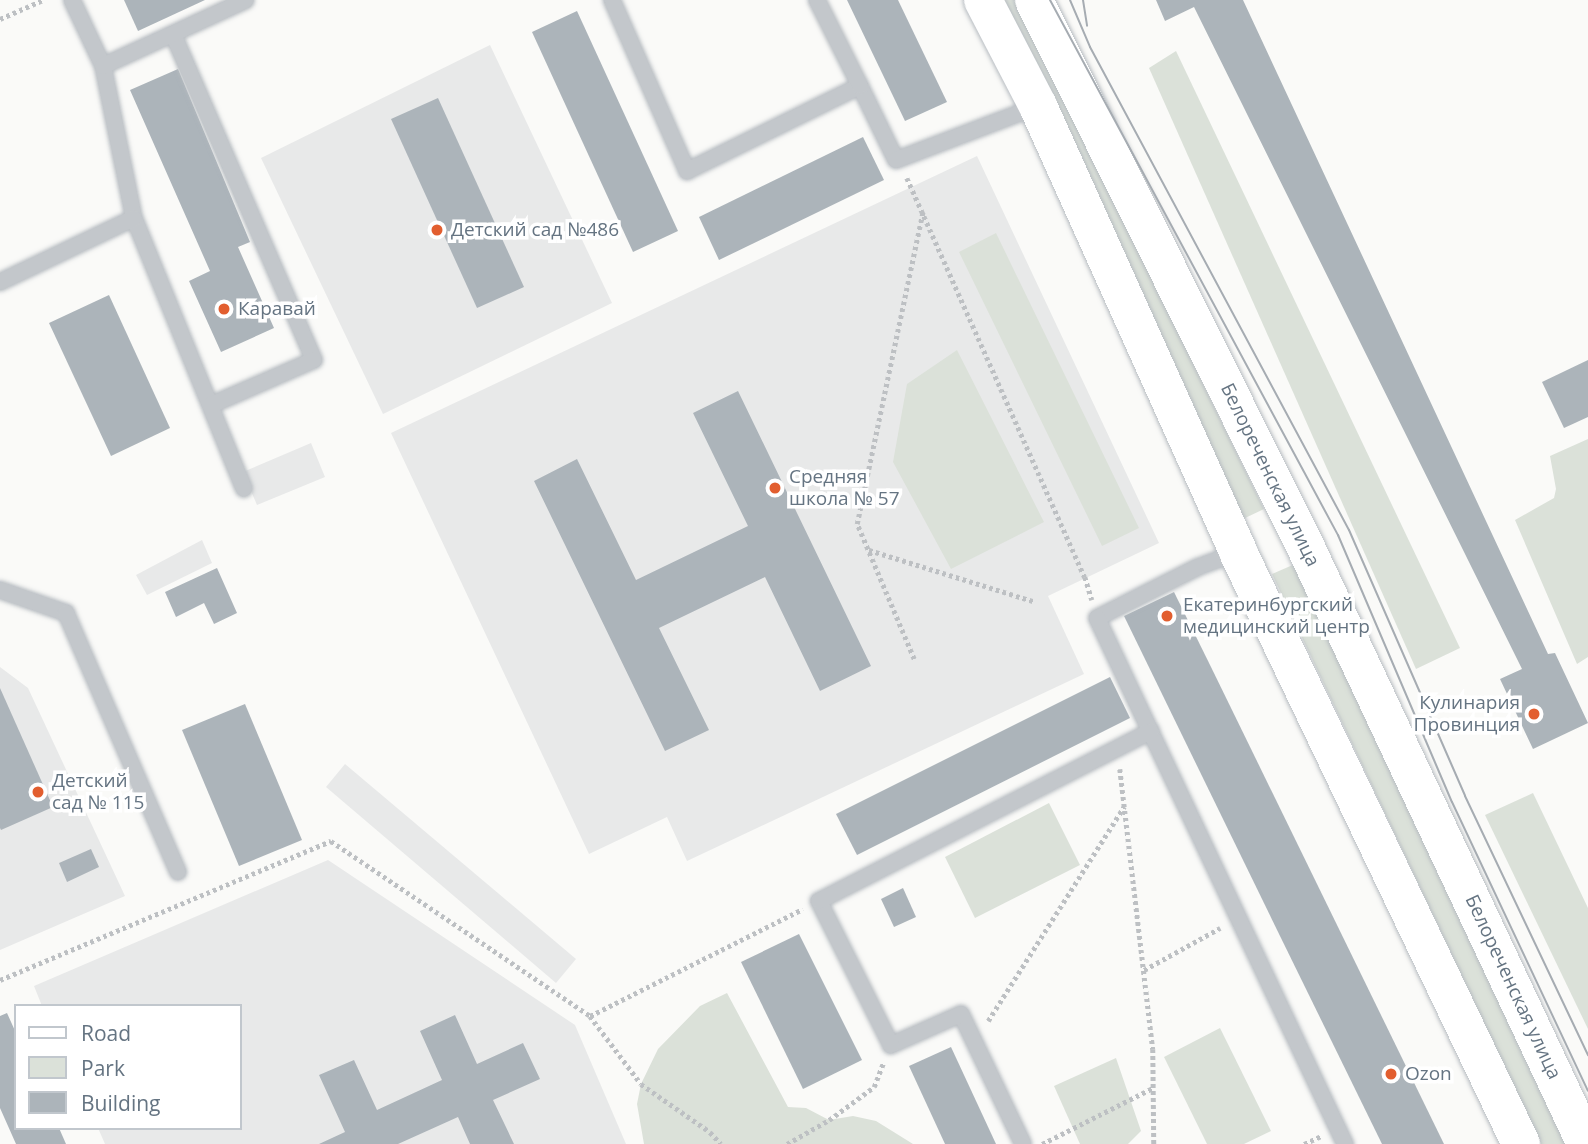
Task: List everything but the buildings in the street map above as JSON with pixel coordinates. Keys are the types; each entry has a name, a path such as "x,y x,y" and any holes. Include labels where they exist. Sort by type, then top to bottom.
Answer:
{"street":[{"path":"983,0 1038,106 1238,552 1521,1144"},
{"name":"Белореченская улица","path":"1034,0 1307,550 1586,1144"}],"lane":[{"path":"72,0 103,66 134,218 244,489"},
{"path":"103,66 246,0"},
{"path":"612,0 687,171 860,86"},
{"path":"817,0 896,160 1038,106"},
{"path":"173,34 314,360 211,405"},
{"path":"0,282 134,218"},
{"path":"1238,552 1198,567 1097,618 1345,1144"},
{"path":"0,590 66,613 178,872"},
{"path":"1023,1144 961,1014 891,1045 820,901 1151,731"}],"path":[{"path":"0,19 43,0"},
{"path":"896,160 923,211 1085,577 1097,618"},
{"path":"914,659 857,524 923,211"},
{"path":"868,549 1033,601"},
{"path":"1113,750 1121,771 1153,1049 1155,1144"},
{"path":"975,1041 1125,806"},
{"path":"0,980 331,841 590,1016 641,1084 710,1132 722,1144"},
{"path":"590,1016 820,901"},
{"path":"1144,970 1239,918"},
{"path":"788,1144 829,1120 874,1087 891,1045"},
{"path":"1042,1144 1153,1088"}],"shaded area":[{"name":"Детский сад №486","path":"490,45 612,303 383,414 261,158"},
{"name":"Средняя школа № 57","path":"977,156 1159,543 1048,596 1084,674 687,861 667,817 589,854 391,433"},
{"path":"311,443 325,477 257,505 243,472"},
{"path":"202,540 212,563 147,595 136,575"},
{"name":"Детский сад № 115","path":"0,667 28,688 125,896 0,950"},
{"path":"345,764 576,959 556,983 326,787"},
{"path":"328,860 575,1025 626,1144 105,1144 99,1130 242,1130 242,1004 41,1004 34,986"}],"green space":[{"path":"988,0 1016,0 1264,509 1243,519"},
{"path":"1176,51 1460,648 1416,669 1149,68"},
{"path":"996,233 1139,528 1102,546 959,252"},
{"path":"957,350 1044,522 951,569 893,462 907,384"},
{"path":"1588,439 1588,657 1577,664 1515,520 1554,498 1556,489 1550,456"},
{"path":"1295,564 1567,1144 1541,1144 1272,574"},
{"path":"1533,793 1588,908 1588,1029 1485,815"},
{"path":"1049,803 1080,865 975,918 945,857"},
{"path":"727,993 788,1107 806,1108 829,1120 853,1116 876,1121 913,1144 644,1144 637,1104 641,1084 658,1049 700,1006"},
{"path":"1220,1028 1271,1131 1244,1144 1207,1144 1164,1057"},
{"path":"1116,1058 1141,1131 1128,1144 1080,1144 1054,1086"}],"tram line":[{"path":"1050,0 1338,535 1452,802 1588,1091"},
{"path":"1070,0 1090,47 1349,530 1465,796 1588,1055"},
{"path":"1083,0 1087,26"}],"place":[{"name":"Детский сад №486","path":"437,230"},
{"name":"Каравай","path":"224,309"},
{"name":"Средняя школа № 57","path":"775,488"},
{"name":"Екатеринбургский медицинский центр","path":"1167,616"},
{"name":"Кулинария Провинция","path":"1534,714"},
{"name":"Детский сад № 115","path":"38,792"},
{"name":"Ozon","path":"1391,1074"}]}
